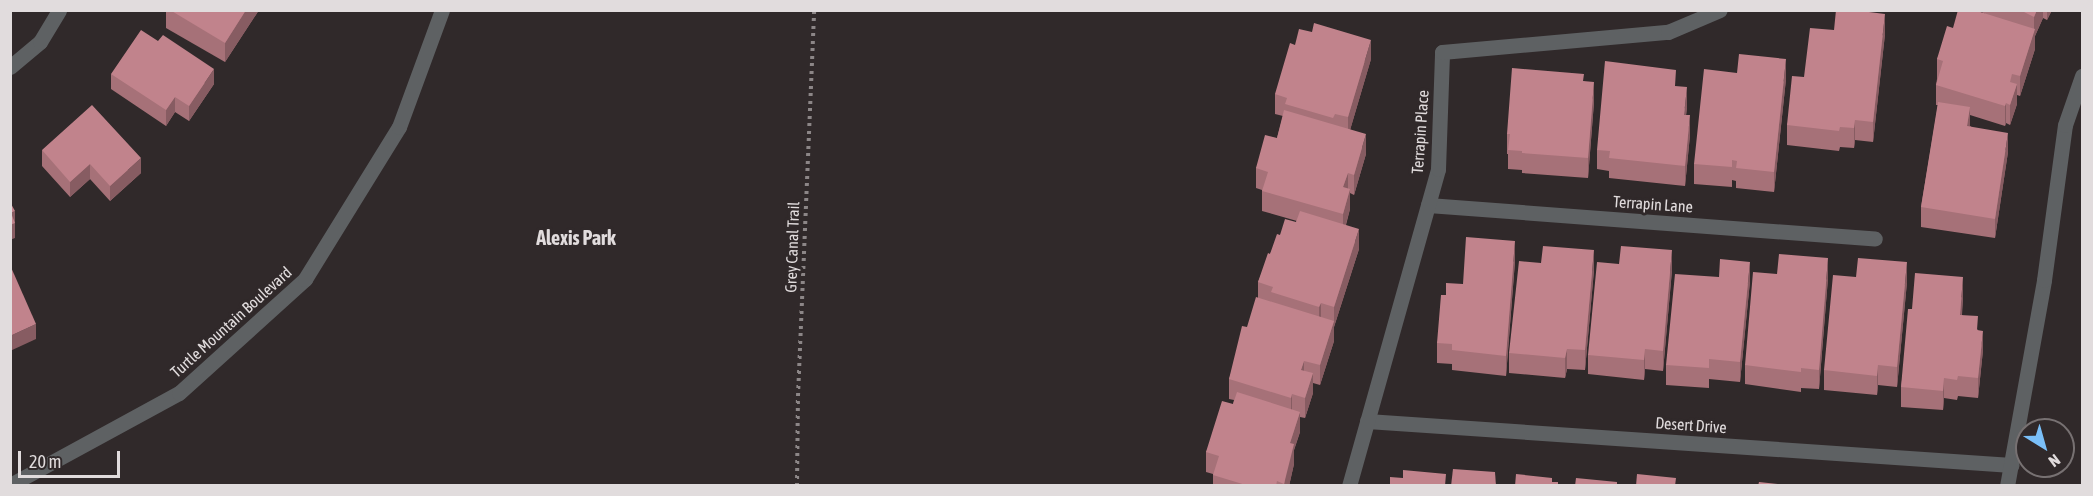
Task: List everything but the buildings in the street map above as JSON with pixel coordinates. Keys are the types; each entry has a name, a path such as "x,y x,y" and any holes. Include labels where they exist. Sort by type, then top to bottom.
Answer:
{"street":[{"path":"10,67 40,42 60,10"},
{"name":"Turtle Mountain Boulevard","path":"10,485 179,393 305,279 399,127 442,10"},
{"name":"Terrapin Place","path":"1349,486 1438,169 1442,52 1668,32 1720,10"},
{"path":"2007,486 2044,280 2065,125 2082,76"},
{"name":"Terrapin Lane","path":"1428,205 1875,239"},
{"name":"Desert Drive","path":"1367,421 2012,465"}],"path":[{"name":"Grey Canal Trail","path":"797,486 798,396 814,10"}],"district":[{"name":"Alexis Park","path":"576,237"}]}
